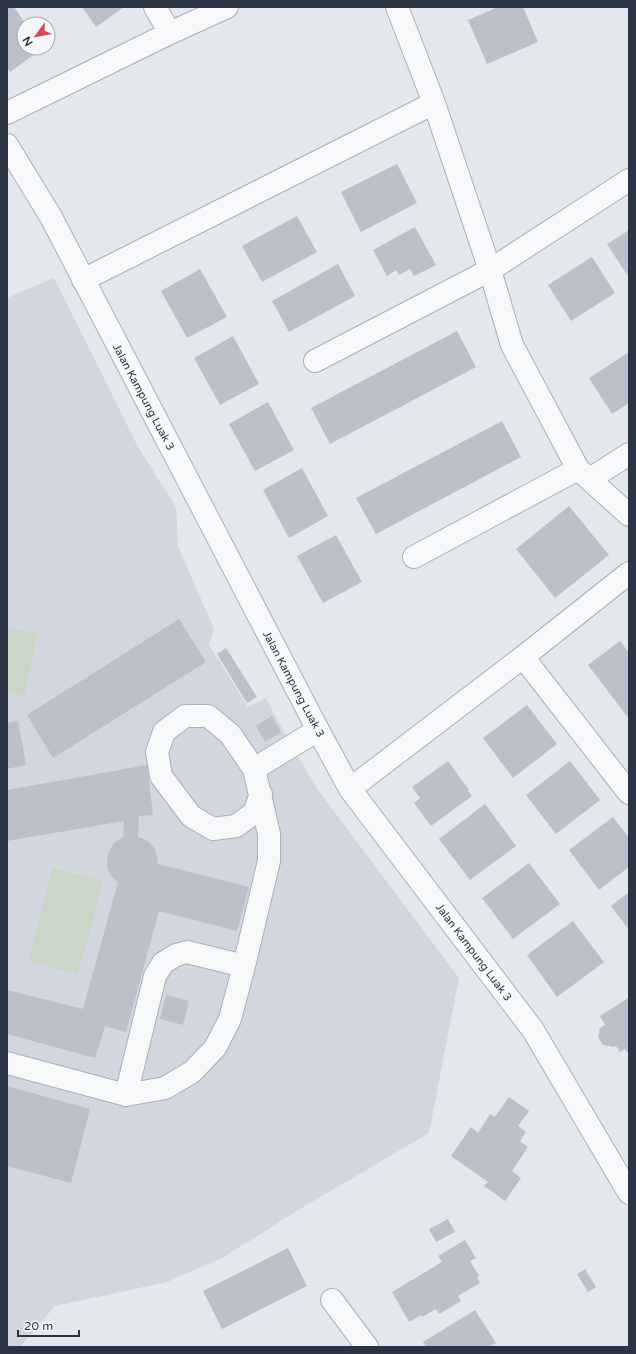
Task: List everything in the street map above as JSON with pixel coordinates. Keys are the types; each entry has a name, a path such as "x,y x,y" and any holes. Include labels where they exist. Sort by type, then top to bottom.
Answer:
{"street":[{"path":"155,7 170,33"},
{"path":"7,113 170,33 227,7"},
{"path":"396,7 434,103 490,270 512,344 584,474 629,515"},
{"path":"83,280 434,103"},
{"name":"Jalan Kampung Luak 3","path":"7,145 51,217 350,789 533,1030 629,1193"},
{"path":"315,361 490,270 629,180"},
{"path":"414,556 584,474 629,454"},
{"path":"350,789 523,657 629,573"},
{"path":"523,657 629,793"},
{"path":"7,1063 126,1095 165,1088 192,1072 215,1048 230,1019 244,966 269,861 269,834 261,794 254,770 230,734 208,716 185,716 164,732 157,752 161,776 191,816 213,829 236,826 254,813 261,794"},
{"path":"254,770 318,730"},
{"path":"126,1095 155,976 163,962 176,955 187,952 244,966"},
{"path":"332,1300 367,1347"}],"shaded area":[{"path":"54,278 138,447 176,507 178,546 214,629 209,645 248,707 266,698 287,738 318,790 459,978 429,1133 300,1209 222,1258 167,1282 55,1306 20,1347 7,1347 7,298"}],"green space":[{"path":"7,628 37,634 24,696 7,692"},
{"path":"53,868 103,882 78,974 28,961"}],"building":[{"path":"14,7 20,16 16,16 16,56 32,56 10,72 7,68 7,8"},
{"path":"82,7 124,7 96,27"},
{"path":"498,7 523,7 538,42 487,64 468,20"},
{"path":"397,164 417,203 361,232 341,192"},
{"path":"297,216 317,252 262,282 242,246"},
{"path":"415,227 436,265 414,276 410,269 399,275 396,270 387,276 373,250"},
{"path":"629,230 629,278 607,244"},
{"path":"592,257 615,293 571,321 548,285"},
{"path":"338,264 355,296 289,332 272,301"},
{"path":"200,269 227,317 187,338 161,291"},
{"path":"457,331 476,367 330,444 311,408"},
{"path":"233,336 259,384 220,405 194,358"},
{"path":"629,352 629,403 612,414 589,378"},
{"path":"268,402 294,450 255,471 229,424"},
{"path":"502,421 521,457 376,534 356,498"},
{"path":"302,468 328,516 289,538 263,490"},
{"path":"569,506 609,555 555,598 516,549"},
{"path":"336,535 362,582 323,603 297,556"},
{"path":"179,619 206,662 53,758 27,715"},
{"path":"620,641 629,653 629,719 588,665"},
{"path":"226,648 257,697 247,703 217,654"},
{"path":"527,705 557,744 513,778 483,738"},
{"path":"272,716 281,732 265,742 256,726"},
{"path":"18,721 26,765 7,769 7,723"},
{"path":"448,761 472,796 431,826 414,803 420,798 412,787"},
{"path":"570,761 600,800 556,834 526,795"},
{"path":"147,765 153,815 139,816 138,837 148,841 154,848 158,864 249,887 237,931 159,911 126,1032 105,1026 95,1058 7,1034 7,990 83,1009 118,882 110,875 107,866 107,857 115,842 123,837 124,821 7,841 7,790"},
{"path":"485,804 516,846 470,880 439,839"},
{"path":"613,817 629,838 629,867 599,890 569,850"},
{"path":"529,863 560,904 513,939 482,898"},
{"path":"629,892 629,930 611,906"},
{"path":"573,921 604,962 557,997 527,955"},
{"path":"166,995 189,1001 183,1025 160,1019"},
{"path":"628,998 629,1055 625,1049 620,1052 616,1046 603,1045 598,1037 600,1028 605,1025 600,1016"},
{"path":"7,1086 90,1109 71,1183 7,1166"},
{"path":"509,1097 529,1111 518,1126 526,1132 520,1141 528,1147 512,1171 521,1178 505,1201 484,1186 488,1182 451,1156 471,1127 478,1133 490,1114 495,1117"},
{"path":"448,1219 455,1232 436,1242 429,1229"},
{"path":"465,1240 476,1258 470,1261 479,1276 477,1277 480,1283 458,1296 461,1301 439,1314 436,1309 409,1322 392,1292 442,1262 438,1256"},
{"path":"288,1248 307,1286 222,1329 203,1291"},
{"path":"585,1269 596,1287 588,1292 577,1274"},
{"path":"475,1310 496,1343 489,1347 426,1347 423,1342"}]}
